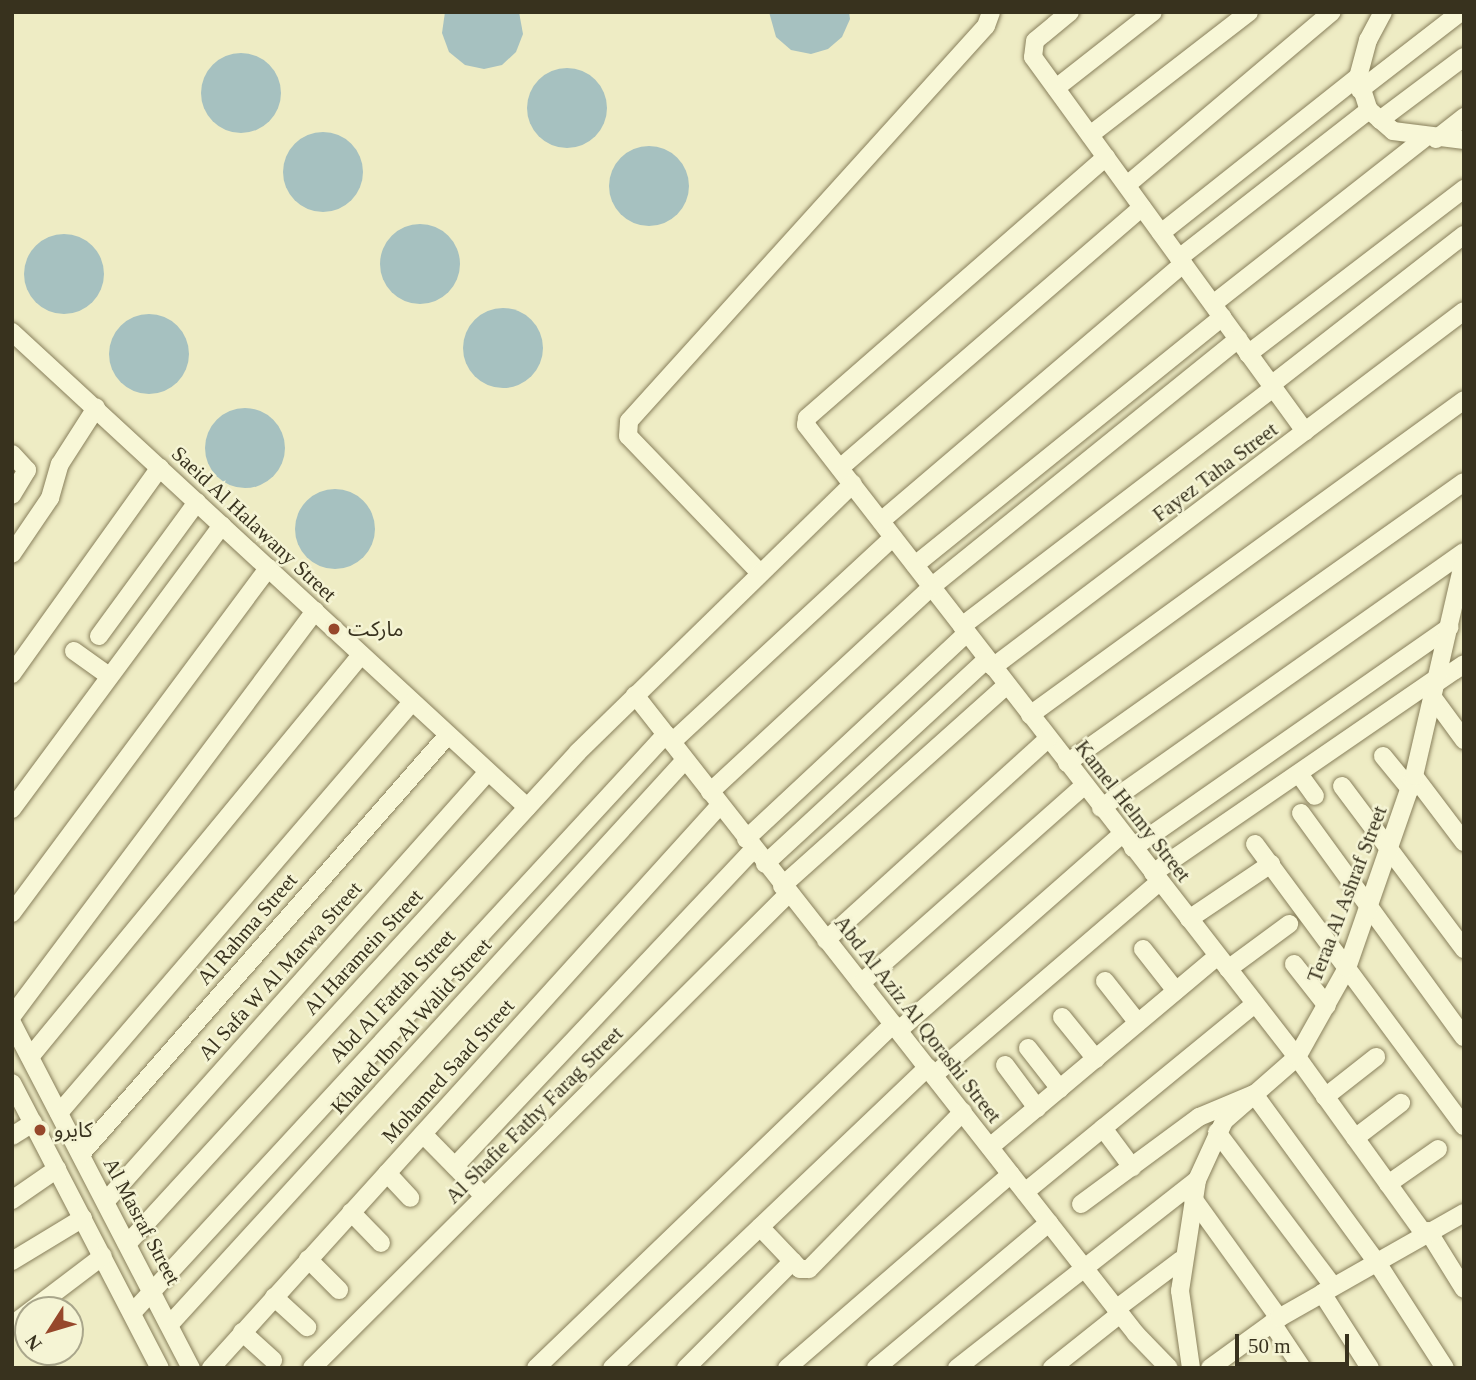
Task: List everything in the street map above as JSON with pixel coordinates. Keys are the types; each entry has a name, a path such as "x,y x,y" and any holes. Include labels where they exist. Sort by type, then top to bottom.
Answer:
{"street":[{"path":"760,573 628,436 629,421 986,26 991,12"},
{"path":"1070,12 1035,41 1033,57 1305,432"},
{"path":"1056,88 1153,12"},
{"path":"1090,135 1249,12"},
{"path":"1127,186 1332,12"},
{"path":"1383,12 1368,40 1359,84 1374,115 1393,131 1430,139 1464,140"},
{"path":"1161,233 1359,84 1461,12"},
{"path":"881,521 1181,261 1374,115 1464,57"},
{"path":"915,565 1217,310 1430,139 1464,117"},
{"name":"Kamel Helmy Street","path":"1106,158 807,418 808,429 1297,1057 1464,1289"},
{"name":"Mohamed Saad Street","path":"211,1368 423,1134 715,799 931,587 1243,347 1464,189"},
{"path":"840,468 1142,207"},
{"path":"455,1166 964,629 1464,235"},
{"name":"Fayez Taha Street","path":"755,850 990,663 1305,432 1464,311"},
{"name":"Saeid Al Halawany Street","path":"12,332 527,807"},
{"path":"1030,715 1464,400"},
{"path":"12,554 50,498 61,464 96,408"},
{"path":"12,454 27,470 12,495"},
{"path":"12,674 160,467"},
{"path":"1067,763 1464,482"},
{"name":"Al Haramein Street","path":"128,1243 527,807 635,695 853,484"},
{"path":"99,636 198,502"},
{"path":"12,809 19,786 109,676 222,525"},
{"name":"Abd Al Fattah Street","path":"133,1312 669,738 893,537"},
{"path":"1101,808 1464,552"},
{"name":"Teraa Al Ashraf Street","path":"1191,1368 1182,1322 1181,1260 1194,1189 1217,1132 1254,1094 1297,1057 1347,968 1391,851 1412,782 1438,685 1450,627 1459,603 1464,560"},
{"path":"12,913 268,568"},
{"path":"12,1016 315,611"},
{"path":"536,1368 896,1027 1127,841 1450,627"},
{"path":"74,651 109,676"},
{"path":"30,1057 361,655"},
{"path":"612,1368 760,1227 931,1071 1156,877 1299,774 1438,685 1464,664"},
{"name":"Al Shafie Fathy Farag Street","path":"312,1368 785,890 1007,685"},
{"path":"1438,685 1464,740"},
{"name":"Abd Al Aziz Al Qorashi Street","path":"635,695 785,890 931,1071 1118,1311 1156,1364"},
{"path":"59,1113 412,702"},
{"name":"Al Rahma Street","path":"81,1154 448,735"},
{"path":"826,940 1048,739"},
{"path":"1382,756 1412,782 1464,842"},
{"name":"Khaled Ibn Al Walid Street","path":"171,1323 685,760"},
{"name":"Al Safa W Al Marwa Street","path":"106,1201 488,772"},
{"path":"1299,774 1315,796"},
{"path":"861,983 1084,786"},
{"path":"1342,786 1464,949"},
{"path":"1301,813 1464,1037"},
{"path":"1255,844 1464,1126"},
{"path":"1189,919 1271,864"},
{"path":"990,1147 1176,991 1289,924"},
{"path":"1143,949 1176,991"},
{"path":"1294,964 1327,1006"},
{"path":"1105,981 1138,1023"},
{"path":"1025,1192 1255,1004"},
{"path":"1062,1017 1096,1059"},
{"name":"Al Masraf Street","path":"12,1023 171,1323 191,1368"},
{"path":"1028,1048 1060,1089"},
{"path":"1325,1097 1376,1057"},
{"path":"1005,1065 1037,1108"},
{"path":"12,1083 160,1368"},
{"path":"1081,1204 1199,1117 1254,1094 1376,1261 1445,1368"},
{"path":"1355,1138 1401,1103"},
{"path":"686,1368 963,1112"},
{"path":"12,1136 33,1123"},
{"path":"1102,1128 1132,1167"},
{"path":"1217,1132 1327,1289 1370,1368"},
{"path":"423,1134 485,1196"},
{"path":"1388,1184 1438,1149"},
{"path":"12,1200 57,1169"},
{"path":"387,1173 410,1198"},
{"path":"787,1368 1011,1174"},
{"path":"957,1368 1083,1267 1194,1189 1302,1368"},
{"path":"351,1212 381,1243"},
{"path":"12,1261 83,1218"},
{"path":"1209,1368 1327,1289 1426,1233 1461,1220"},
{"path":"876,1368 1049,1223"},
{"path":"760,1227 799,1266"},
{"path":"12,1325 25,1311 103,1256"},
{"path":"308,1259 339,1290"},
{"path":"1052,1368 1181,1260"},
{"path":"274,1297 307,1327"},
{"path":"242,1332 273,1360"},
{"path":"1231,1352 1241,1368"}],"water":[{"path":"445,12 519,12 523,34 516,52 502,65 484,69 465,65 449,52 442,33"},
{"path":"769,12 849,12 850,19 842,37 828,49 811,54 791,50 776,37"},
{"path":"241,53 256,56 269,65 278,78 281,93 278,108 269,121 256,130 241,133 226,130 213,121 204,108 201,93 204,78 213,65 226,56"},
{"path":"567,68 582,71 595,80 604,93 607,108 604,123 595,136 582,145 567,148 552,145 539,136 530,123 527,108 530,93 539,80 552,71"},
{"path":"323,132 338,135 351,144 360,157 363,172 360,187 351,200 338,209 323,212 308,209 295,200 286,187 283,172 286,157 295,144 308,135"},
{"path":"649,146 664,149 677,158 686,171 689,186 686,201 677,214 664,223 649,226 634,223 621,214 612,201 609,186 612,171 621,158 634,149"},
{"path":"420,224 435,227 448,236 457,249 460,264 457,279 448,292 435,301 420,304 405,301 392,292 383,279 380,264 383,249 392,236 405,227"},
{"path":"64,234 79,237 92,246 101,259 104,274 101,289 92,302 79,311 64,314 49,311 36,302 27,289 24,274 27,259 36,246 49,237"},
{"path":"503,308 518,311 531,320 540,333 543,348 540,363 531,376 518,385 503,388 488,385 475,376 466,363 463,348 466,333 475,320 488,311"},
{"path":"149,314 164,317 177,326 186,339 189,354 186,369 177,382 164,391 149,394 134,391 121,382 112,369 109,354 112,339 121,326 134,317"},
{"path":"245,408 260,411 273,420 282,433 285,448 282,463 273,476 260,485 245,488 230,485 217,476 208,463 205,448 208,433 217,420 230,411"},
{"path":"335,489 350,492 363,501 372,514 375,529 372,544 363,557 350,566 335,569 320,566 307,557 298,544 295,529 298,514 307,501 320,492"}],"place":[{"name":"ماركت","path":"334,629"},
{"name":"كايرو","path":"40,1130"}]}
